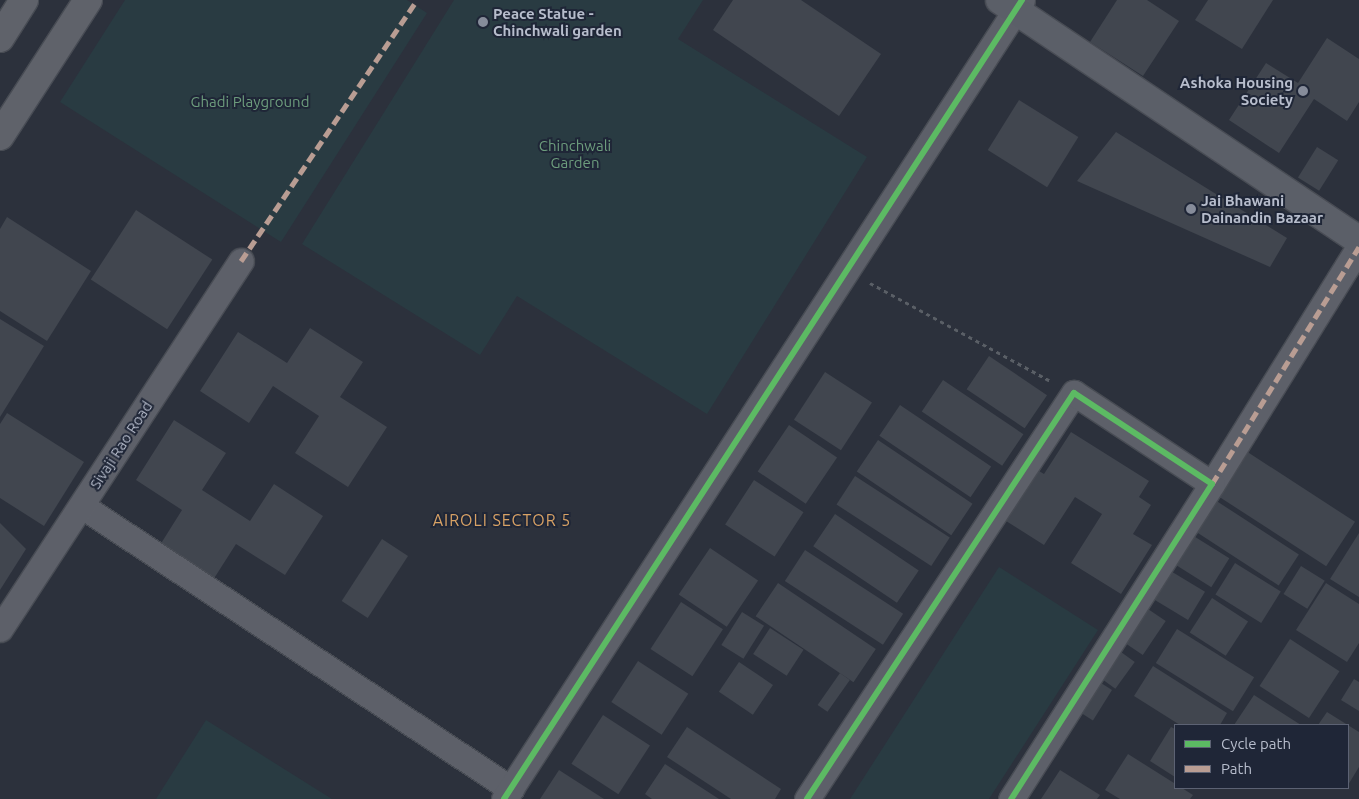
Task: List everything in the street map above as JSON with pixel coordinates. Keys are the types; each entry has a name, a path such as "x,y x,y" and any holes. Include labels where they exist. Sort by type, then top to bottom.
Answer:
{"main road":[{"path":"0,38 24,0"},
{"path":"0,136 88,0"}],"street":[{"path":"82,506 508,794 846,272 1012,3 1359,240"},
{"path":"1010,799 1212,484 1359,247"},
{"name":"Sivaji Rao Road","path":"0,629 241,261"},
{"path":"807,799 1074,394 1212,484"}],"path":[{"path":"846,272 1074,394"}],"green space":[{"name":"Ghadi Playground","path":"125,0 407,0 427,13 281,242 60,102"},
{"name":"Chinchwali Garden","path":"454,0 703,0 678,39 867,157 707,414 517,296 480,355 302,244"},
{"path":"999,567 1098,630 989,799 850,799"},
{"path":"206,720 332,799 156,799"}],"building":[{"path":"733,0 801,0 881,54 839,116 713,30"},
{"name":"Ashoka Housing Society","path":"1117,0 1147,0 1179,21 1143,76 1090,42"},
{"name":"Ashoka Housing Society","path":"1208,0 1273,0 1242,49 1195,20"},
{"name":"Ashoka Housing Society","path":"1327,38 1359,59 1359,102 1347,121 1314,99 1279,153 1229,120 1266,63 1298,83"},
{"path":"1019,100 1078,137 1047,187 988,150"},
{"name":"Jai Bhawani Dainandin Bazaar","path":"1116,132 1287,238 1270,267 1077,181"},
{"path":"1317,147 1338,160 1319,191 1298,178"},
{"path":"136,210 212,260 167,329 91,280"},
{"path":"7,217 91,271 47,341 0,311 0,229"},
{"path":"0,319 44,346 0,417"},
{"path":"310,328 363,362 340,397 387,427 348,487 295,453 319,416 273,386 249,423 200,391 238,332 287,363"},
{"path":"989,356 1047,395 1025,428 967,389"},
{"path":"825,372 872,402 841,450 794,420"},
{"path":"943,380 1023,434 1002,466 922,412"},
{"path":"900,405 991,467 971,497 879,436"},
{"path":"7,413 84,462 44,526 0,498 0,424"},
{"path":"174,420 226,453 202,490 250,521 274,484 323,516 285,575 236,544 213,580 160,545 182,510 136,480"},
{"path":"789,425 837,457 806,504 758,471"},
{"path":"1071,432 1149,481 1139,497 1151,505 1133,534 1152,545 1121,594 1071,563 1102,514 1075,497 1044,545 998,516 1029,465 1044,474"},
{"path":"878,440 973,504 951,535 857,472"},
{"path":"1246,451 1355,522 1326,566 1217,495"},
{"path":"855,476 950,538 931,566 836,505"},
{"path":"754,480 803,512 775,557 725,524"},
{"path":"1215,500 1299,554 1279,585 1195,531"},
{"path":"835,514 919,570 897,603 813,546"},
{"path":"0,523 26,549 0,590"},
{"path":"1359,533 1359,597 1330,579"},
{"path":"1192,535 1229,558 1211,587 1174,564"},
{"path":"382,539 408,556 368,618 342,601"},
{"path":"710,548 758,580 727,627 679,594"},
{"path":"805,550 903,614 883,645 785,581"},
{"path":"1235,563 1281,592 1261,623 1215,594"},
{"path":"1301,566 1325,581 1307,609 1284,594"},
{"path":"1169,570 1205,592 1188,620 1152,598"},
{"path":"778,583 876,649 853,682 756,616"},
{"path":"1326,583 1359,604 1359,643 1347,662 1296,630"},
{"path":"1212,598 1248,621 1226,656 1190,632"},
{"path":"681,602 723,629 692,676 651,649"},
{"path":"1145,607 1166,621 1143,655 1122,641"},
{"path":"742,612 764,626 743,659 721,645"},
{"path":"770,628 804,650 787,676 753,654"},
{"path":"1177,629 1254,677 1233,711 1156,663"},
{"path":"1290,639 1339,671 1309,718 1260,686"},
{"path":"1121,652 1135,662 1115,689 1102,679"},
{"path":"638,661 688,694 662,735 611,702"},
{"path":"739,662 773,685 753,715 719,692"},
{"path":"1153,666 1227,713 1221,724 1178,724 1134,696"},
{"path":"840,673 850,680 827,712 818,705"},
{"path":"1354,679 1359,682 1359,711 1341,700"},
{"path":"1101,683 1112,690 1093,720 1082,714"},
{"path":"1254,695 1299,724 1235,724"},
{"path":"1327,712 1346,724 1319,724"},
{"path":"603,715 650,745 618,794 571,764"},
{"path":"1349,726 1359,732 1359,767 1349,783"},
{"path":"687,727 781,789 775,799 731,799 667,757"},
{"path":"1171,727 1174,728 1174,776 1150,761"},
{"path":"1128,754 1174,783 1174,789 1183,789 1193,795 1190,799 1120,799 1105,790"},
{"path":"665,764 719,799 652,799 645,794"},
{"path":"559,770 604,799 540,799"},
{"path":"1060,770 1100,795 1097,799 1041,799"}],"marked path":[{"path":"241,261 417,0"},
{"path":"1212,484 1359,247"}],"cycle path":[{"path":"504,799 1022,0"},
{"path":"807,799 1074,393 1212,484 1011,799"}],"place":[{"name":"Peace Statue - Chinchwali garden","path":"483,22"},
{"name":"Ashoka Housing Society","path":"1303,91"},
{"name":"Jai Bhawani Dainandin Bazaar","path":"1191,209"}],"district":[{"name":"AIROLI SECTOR 5","path":"502,520"}]}
